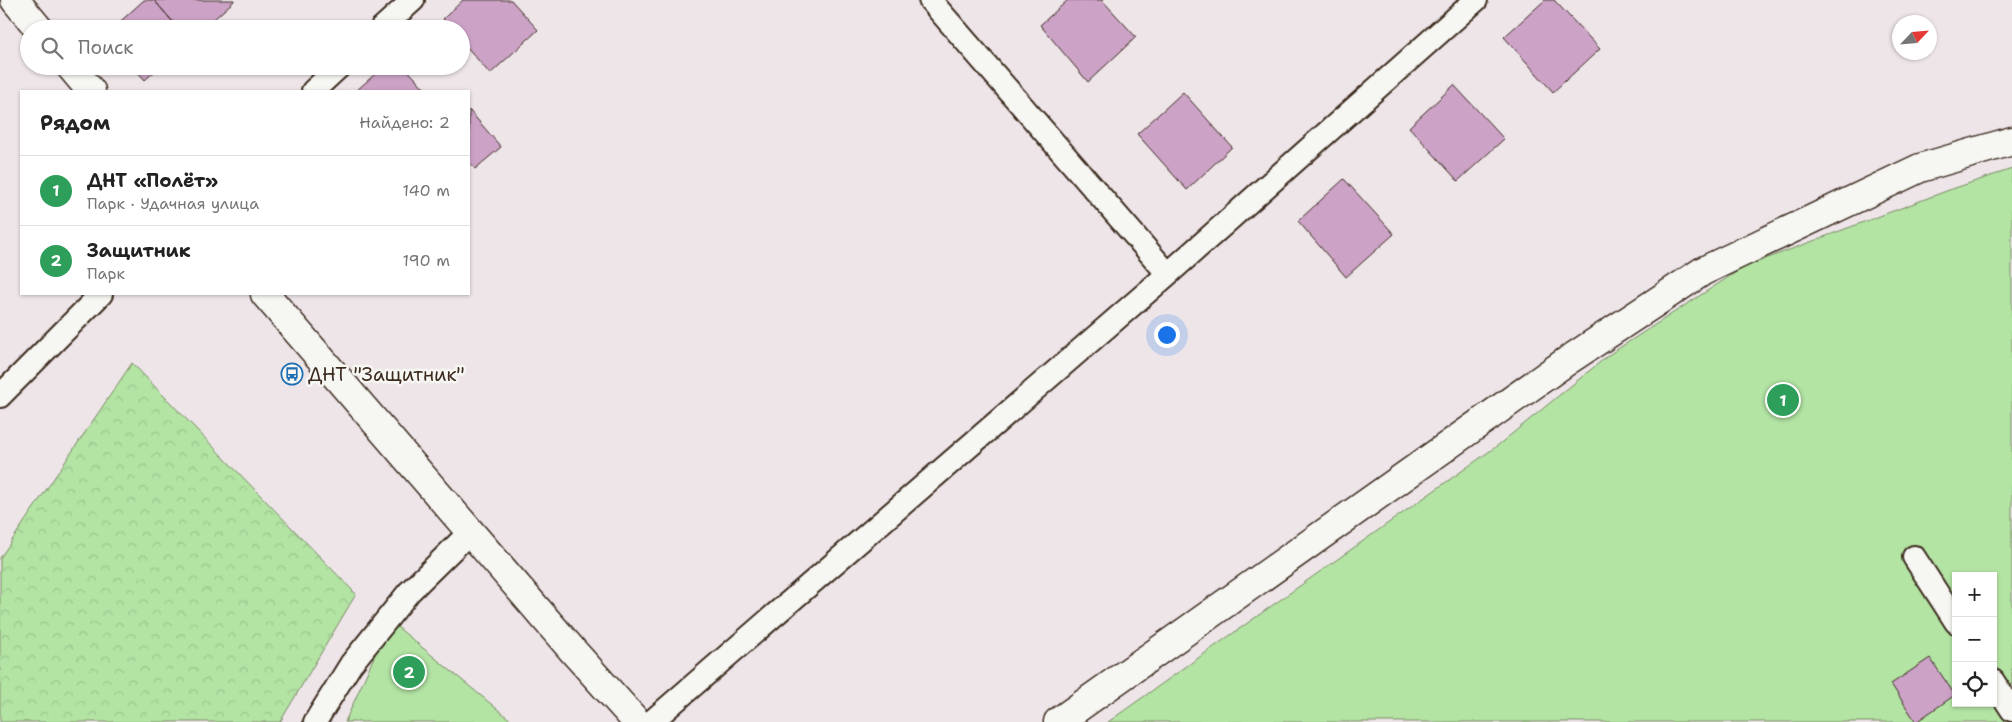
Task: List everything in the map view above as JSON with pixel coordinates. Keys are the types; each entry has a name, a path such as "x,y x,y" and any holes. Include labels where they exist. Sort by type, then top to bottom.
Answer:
{"street":[{"path":"15,0 32,20"},
{"path":"391,20 413,0"},
{"path":"930,0 1168,274"},
{"path":"651,722 1168,274 1476,0"},
{"path":"78,75 90,90"},
{"path":"314,90 330,75"},
{"path":"1058,722 1567,361 1703,271 1920,168 2012,141"},
{"path":"0,396 100,295"},
{"path":"266,295 574,652 637,722"},
{"path":"315,722 351,664 409,592 471,531"},
{"path":"1914,557 1953,617"},
{"path":"1997,687 2012,710"}],"green space":[{"path":"2012,169 2012,722 1108,722 1497,446 1610,354 1744,267 1949,190"},
{"path":"132,363 356,594 280,722 0,722 0,558"},
{"path":"390,621 513,722 345,722"}],"building":[{"path":"144,0 154,0 171,20 122,20"},
{"path":"154,0 234,0 213,20 171,20"},
{"path":"463,0 511,0 538,30 490,74 470,51 470,20 443,19"},
{"path":"1068,0 1102,0 1136,37 1088,82 1040,25"},
{"path":"1545,0 1554,0 1600,49 1553,92 1504,37"},
{"path":"140,75 151,75 145,80"},
{"path":"374,75 412,75 426,90 357,90"},
{"path":"1454,85 1504,139 1458,181 1409,127"},
{"path":"1183,92 1232,147 1187,190 1137,134"},
{"path":"470,111 501,147 475,169 470,163"},
{"path":"1344,179 1394,234 1346,277 1298,221"},
{"path":"1930,658 1952,691 1952,697 1916,722 1891,684"}],"place":[{"name":"ДНТ \"Защитник\"","path":"292,374"},
{"name":"ДНТ «Полёт»","path":"1783,400"},
{"name":"Защитник","path":"409,672"}]}
